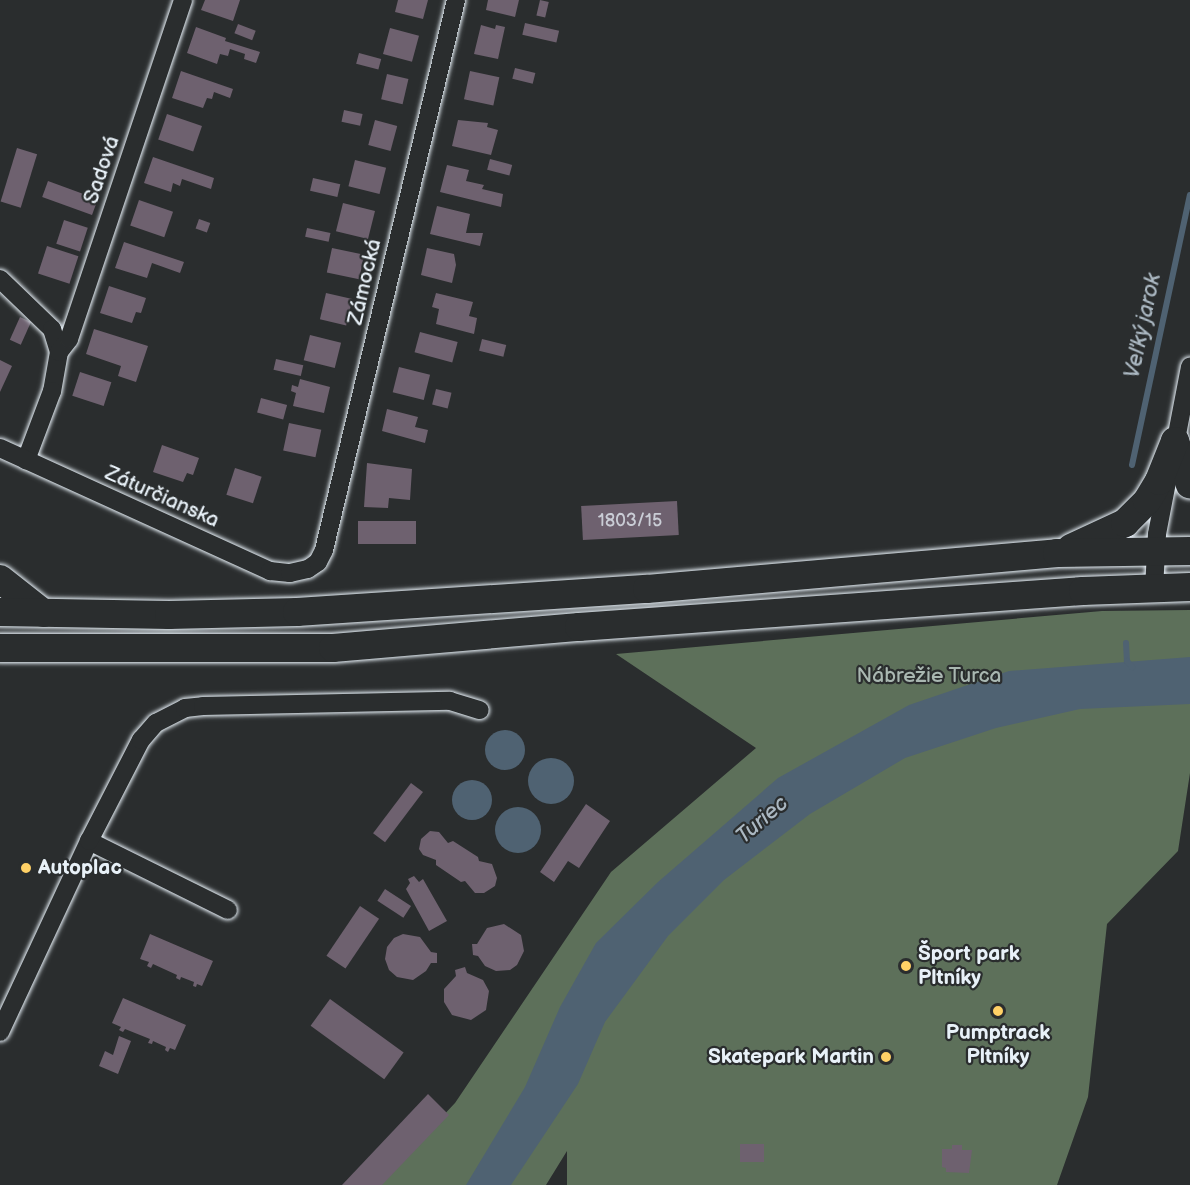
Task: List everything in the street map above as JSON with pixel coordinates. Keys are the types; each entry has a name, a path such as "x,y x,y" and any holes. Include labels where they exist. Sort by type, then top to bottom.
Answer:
{"main road":[{"path":"1176,441 1190,485"},
{"path":"1057,553 1088,543 1125,523 1147,501 1159,481 1176,441"},
{"path":"0,612 169,615 297,612 647,589 1057,553 1190,551"},
{"path":"0,579 43,614"},
{"path":"4,652 333,648 579,627 1083,591 1190,587"}],"street":[{"name":"Sadová","path":"59,352 69,339 183,0"},
{"name":"Zámocká","path":"308,568 318,562 324,550 456,0"},
{"path":"0,279 52,329 59,352 52,391 26,460"},
{"path":"1154,589 1155,552 1190,367"},
{"name":"Záturčianska","path":"0,448 270,571 290,573 308,568"},
{"path":"0,1032 89,841 141,740 156,723 185,708 450,701 480,710"},
{"path":"89,841 228,910"}],"green space":[{"name":"Nábrežie Turca","path":"1190,610 1190,773 1178,851 1107,924 1088,1097 1057,1185 567,1185 567,1151 546,1185 378,1185 455,1103 611,872 756,748 616,654 1102,611"}],"water":[{"name":"Turiec","path":"1190,657 1190,704 1080,709 996,728 905,758 810,814 724,880 668,936 605,1022 578,1084 511,1185 466,1185 525,1087 560,1007 596,943 658,882 778,778 909,705 1009,671"},
{"path":"505,730 513,731 519,736 524,742 524,758 519,764 513,769 505,770 497,769 491,764 486,758 485,750 486,742 491,736 497,731"},
{"path":"551,758 567,765 574,781 567,797 551,804 535,797 528,781 535,765"},
{"path":"472,780 480,781 486,786 491,792 491,808 486,814 480,819 472,820 464,819 458,814 453,808 452,800 453,792 458,786 464,781"},
{"path":"518,807 534,814 541,830 534,846 518,853 502,846 495,830 502,814"}],"building":[{"path":"205,0 240,0 233,21 201,10"},
{"path":"398,0 428,0 423,19 395,12"},
{"path":"488,0 519,0 515,17 486,10"},
{"path":"540,0 549,2 545,18 536,16"},
{"path":"525,23 559,31 556,43 522,35"},
{"path":"238,24 256,31 252,40 234,33"},
{"path":"481,25 495,29 496,25 505,27 498,59 474,54"},
{"path":"196,27 226,38 225,41 260,52 256,63 244,59 245,54 230,49 228,56 220,54 217,64 187,53"},
{"path":"390,28 419,36 412,62 383,54"},
{"path":"359,53 381,59 378,70 356,64"},
{"path":"515,68 535,73 533,84 512,79"},
{"path":"181,71 233,89 230,98 214,92 212,99 207,98 203,108 172,98"},
{"path":"470,71 499,77 493,106 464,99"},
{"path":"387,74 408,79 403,104 381,99"},
{"path":"344,110 363,114 360,126 342,122"},
{"path":"167,114 202,126 193,152 158,140"},
{"path":"375,120 397,126 390,151 368,145"},
{"path":"458,120 488,123 487,127 498,130 491,155 452,146"},
{"path":"17,148 37,154 21,208 1,202"},
{"path":"153,157 214,178 211,189 182,179 180,186 173,183 171,192 144,183"},
{"path":"490,159 512,165 509,176 487,170"},
{"path":"355,160 386,168 380,194 348,186"},
{"path":"447,165 469,170 466,181 484,185 482,189 503,194 501,207 440,192"},
{"path":"313,178 340,184 337,197 310,191"},
{"path":"48,181 98,199 92,215 42,197"},
{"path":"139,200 173,212 164,237 130,226"},
{"path":"343,203 375,211 368,239 336,231"},
{"path":"437,206 470,214 466,233 483,233 480,246 430,234"},
{"path":"199,219 210,223 207,233 196,228"},
{"path":"64,220 88,228 80,252 56,244"},
{"path":"307,228 330,233 329,242 305,237"},
{"path":"124,242 184,262 180,273 152,263 147,278 115,268"},
{"path":"47,246 78,256 69,284 38,274"},
{"path":"332,248 364,255 359,279 327,272"},
{"path":"427,248 454,254 456,265 452,283 421,275"},
{"path":"109,286 146,298 141,313 136,312 132,323 100,313"},
{"path":"326,293 352,299 346,325 320,319"},
{"path":"436,293 473,302 469,316 477,318 474,334 436,324 439,309 432,307"},
{"path":"20,317 31,322 21,345 10,340"},
{"path":"94,329 148,346 136,382 118,376 121,366 86,354"},
{"path":"420,332 458,342 452,362 415,352"},
{"path":"310,335 341,343 335,368 304,360"},
{"path":"482,339 506,345 503,357 479,351"},
{"path":"276,359 303,365 301,376 274,370"},
{"path":"0,360 12,366 0,392"},
{"path":"399,367 430,375 424,400 393,392"},
{"path":"80,372 111,382 104,406 72,396"},
{"path":"300,379 330,387 324,413 293,406 296,393 291,391 292,385 298,387"},
{"path":"436,389 452,393 448,408 432,405"},
{"path":"261,398 287,405 283,419 257,412"},
{"path":"387,409 418,417 415,427 428,430 425,443 382,431"},
{"path":"289,423 321,430 315,457 283,450"},
{"path":"162,445 199,458 193,475 187,473 183,482 153,472"},
{"path":"367,463 412,469 410,500 389,498 388,508 364,507"},
{"path":"235,468 262,477 253,503 226,495"},
{"path":"677,501 679,535 583,540 581,506"},
{"path":"358,521 416,521 416,544 358,544"},
{"path":"411,783 423,792 385,842 373,833"},
{"path":"586,804 610,821 579,868 568,861 554,882 540,872"},
{"path":"430,831 439,832 448,843 453,841 478,857 479,861 492,864 497,878 495,886 484,893 475,893 465,881 461,882 436,865 436,860 423,855 419,849 421,839"},
{"path":"414,876 419,882 423,879 447,921 429,931 406,889 410,883 408,879"},
{"path":"385,889 411,906 403,918 377,901"},
{"path":"360,906 379,919 346,969 326,956"},
{"path":"504,924 521,935 524,951 517,965 510,970 496,971 485,966 478,956 473,955 472,944 477,944 487,928"},
{"path":"150,934 213,961 202,986 197,984 196,987 193,986 194,982 181,977 180,980 176,978 177,975 153,964 151,968 147,966 149,962 140,959"},
{"path":"403,934 420,937 431,952 437,953 437,963 431,963 426,971 413,980 397,977 389,970 385,959 387,947 394,938"},
{"path":"465,967 467,973 483,980 489,991 486,1010 471,1020 452,1015 444,1002 444,989 456,976 455,970"},
{"path":"123,998 186,1025 175,1050 170,1048 168,1052 165,1050 166,1047 153,1041 152,1044 148,1043 150,1039 125,1029 123,1032 119,1030 121,1027 112,1023"},
{"path":"330,999 404,1052 384,1079 311,1026"},
{"path":"119,1036 131,1041 118,1074 99,1066 105,1051 113,1055"},
{"path":"428,1094 449,1115 382,1185 342,1185"},
{"path":"740,1144 764,1144 764,1162 740,1162"},
{"path":"952,1145 962,1145 962,1150 972,1150 969,1173 946,1172 946,1168 942,1167 942,1149 952,1149"}],"waterway":[{"name":"Veľký jarok","path":"1132,465 1190,195"},
{"name":"Veľký jarok","path":"1126,643 1127,661 1132,667"}],"place":[{"name":"Autoplac","path":"26,868"},
{"name":"Šport park Pltníky","path":"906,966"},
{"name":"Pumptrack Pltníky","path":"998,1011"},
{"name":"Skatepark Martin","path":"886,1057"}]}
